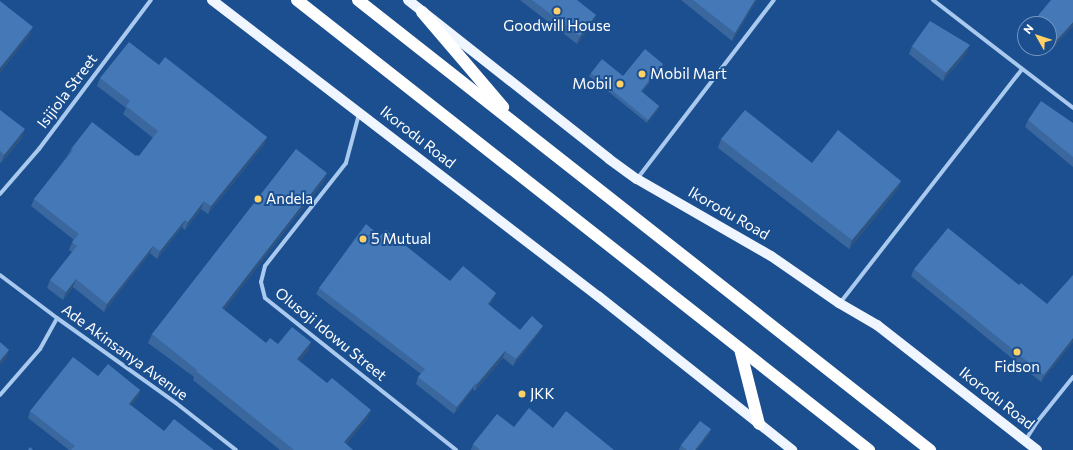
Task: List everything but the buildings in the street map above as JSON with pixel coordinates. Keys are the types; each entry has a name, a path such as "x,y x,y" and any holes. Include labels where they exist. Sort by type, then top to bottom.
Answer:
{"highway":[{"path":"297,0 869,450"},
{"path":"358,0 930,450"},
{"path":"422,12 519,126"},
{"path":"740,349 759,424"}],"main road":[{"name":"Ikorodu Road","path":"212,0 598,296 792,450"},
{"name":"Ikorodu Road","path":"408,0 609,159 637,179 771,256 839,303 877,325 1037,450"}],"street":[{"name":"Isijiola Street","path":"0,194 39,149 151,0"},
{"path":"637,179 774,0"},
{"path":"933,0 1073,108"},
{"path":"839,303 1022,69"},
{"name":"Olusoji Idowu Street","path":"359,112 346,163 265,266 261,282 265,298 456,450"},
{"name":"Ade Akinsanya Avenue","path":"0,275 57,318 176,403 236,450"},
{"path":"0,395 40,349 57,318"},
{"path":"1026,441 1037,422 1073,377"}],"place":[{"name":"Goodwill House","path":"557,11"},
{"name":"Mobil Mart","path":"642,74"},
{"name":"Mobil","path":"620,84"},
{"name":"Andela","path":"258,199"},
{"name":"5 Mutual","path":"363,239"},
{"name":"Fidson","path":"1017,352"},
{"name":"JKK","path":"522,394"}]}
